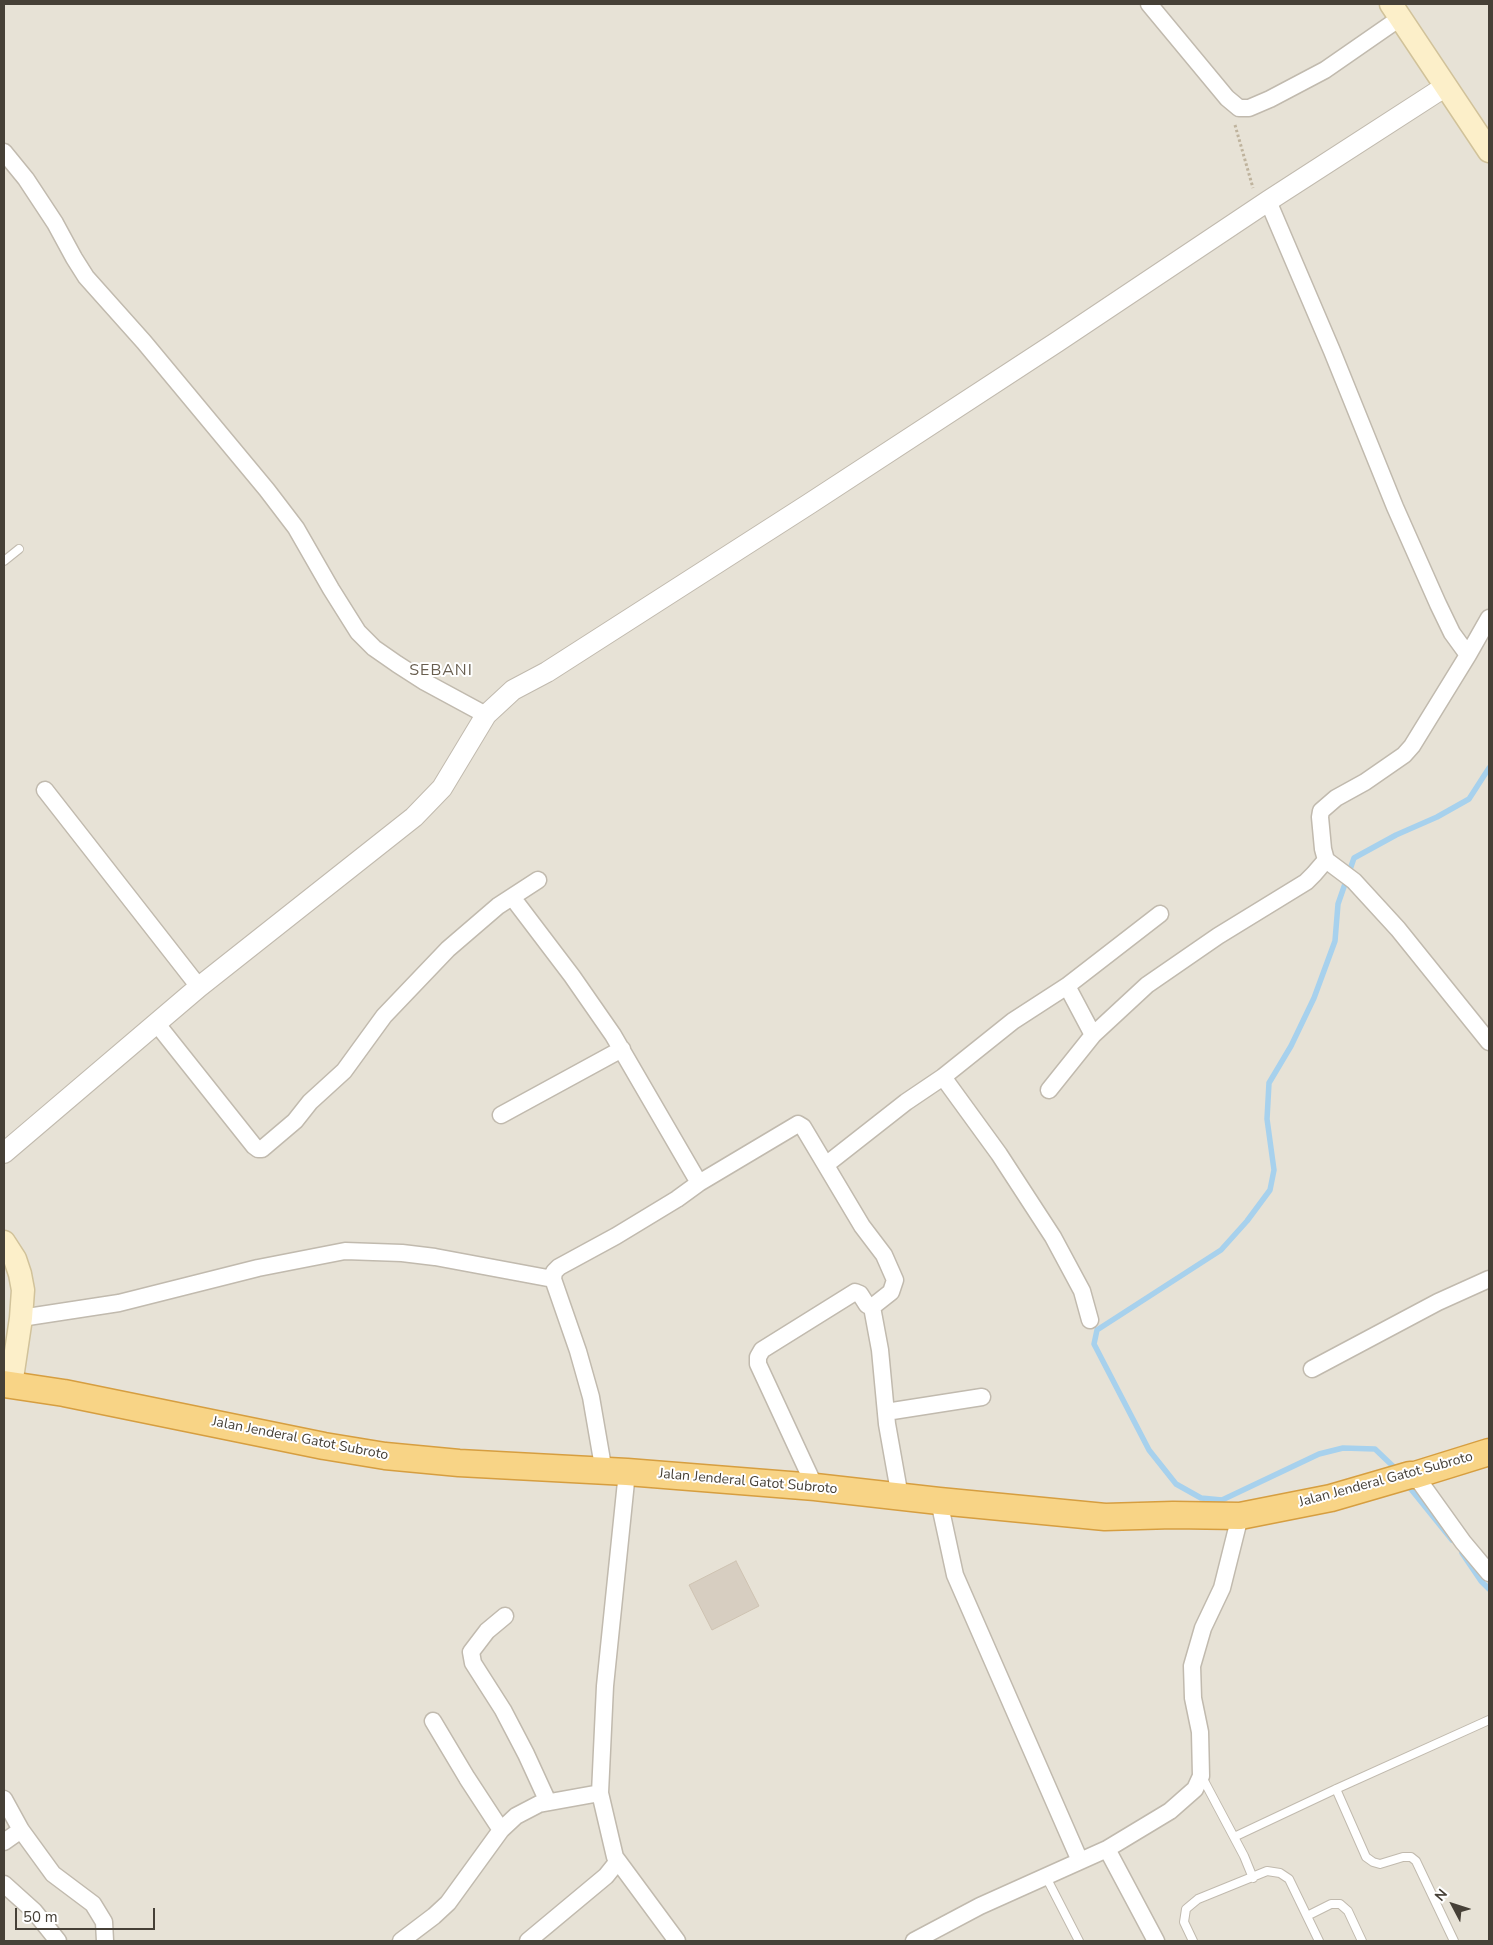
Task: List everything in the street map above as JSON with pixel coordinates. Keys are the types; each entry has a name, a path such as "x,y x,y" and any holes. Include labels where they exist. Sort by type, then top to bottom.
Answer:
{"highway":[{"name":"Jalan Jenderal Gatot Subroto","path":"7,1384 64,1393 324,1446 385,1456 815,1487 1105,1517 1240,1516 1331,1498 1489,1452"}],"main road":[{"path":"1396,11 1489,151"},
{"path":"4,1242 15,1259 20,1274 22,1290 21,1318 7,1384"}],"street":[{"path":"1149,4 1227,98 1239,108 1249,108 1270,99 1325,70 1396,11"},
{"path":"4,1153 198,987 414,817 442,788 486,715 513,690 547,672 792,514 1446,86"},
{"path":"4,152 26,179 55,223 86,276 144,342 267,490 296,528 358,632 374,648 397,664 425,682 486,715"},
{"path":"1263,204 1302,278 1414,552 1452,633 1468,655"},
{"path":"1489,618 1421,733 1404,755 1365,782 1336,798 1321,811 1320,816 1323,849 1331,863 1354,881 1398,929 1489,1042"},
{"path":"45,790 198,987"},
{"path":"1049,1090 1094,1035 1147,985 1218,936 1306,882 1331,863"},
{"path":"157,1024 254,1146 262,1149 295,1122 310,1102 344,1070 384,1016 448,949 498,906 538,880"},
{"path":"512,897 572,976 622,1049 699,1183"},
{"path":"827,1164 906,1102 943,1077 1013,1021 1067,986 1160,914"},
{"path":"1067,986 1094,1035"},
{"path":"501,1115 622,1049"},
{"path":"943,1077 1000,1154 1053,1237 1082,1291 1090,1320"},
{"path":"677,1941 615,1857 600,1793 615,1472 554,1279 554,1272 559,1267 616,1236 677,1199 699,1183 798,1124 803,1127 827,1164 830,1174 862,1226 884,1255 892,1271 895,1280 891,1292 872,1307"},
{"path":"21,1318 119,1303 258,1268 345,1252 402,1253 435,1257 554,1279"},
{"path":"1312,1369 1438,1302 1489,1279"},
{"path":"815,1487 758,1364 758,1357 762,1350 855,1292 860,1294 867,1305 872,1307"},
{"path":"872,1307 880,1350 886,1412 900,1497"},
{"path":"886,1412 982,1397"},
{"path":"1406,1477 1489,1573"},
{"path":"939,1501 955,1575 1080,1861"},
{"path":"914,1941 980,1906 1107,1849 1170,1811 1194,1790 1201,1776 1200,1732 1193,1698 1192,1666 1203,1628 1222,1588 1240,1516"},
{"path":"505,1616 487,1630 471,1652 472,1663 503,1710 548,1802"},
{"path":"433,1721 501,1830"},
{"path":"401,1941 448,1903 501,1830 516,1816 539,1804 600,1793"},
{"path":"4,1799 21,1830 53,1874 93,1904 104,1922 104,1941"},
{"path":"4,1842 21,1830"},
{"path":"1107,1849 1156,1941"},
{"path":"528,1941 606,1876 618,1861"},
{"path":"4,1884 34,1911 58,1941"}],"lane":[{"path":"4,561 18,549"},
{"path":"1234,1837 1489,1720"},
{"path":"1201,1776 1234,1837 1253,1878"},
{"path":"1336,1789 1366,1857 1380,1864 1402,1857 1411,1857 1416,1861 1454,1941"},
{"path":"1193,1941 1184,1922 1186,1909 1198,1899 1267,1871 1280,1873 1289,1879 1319,1941"},
{"path":"1046,1876 1079,1941"},
{"path":"1307,1916 1331,1904 1340,1904 1348,1912 1362,1941"}],"path":[{"path":"1227,98 1263,204"}],"shaded area":[{"path":"4,4 1489,4 1489,1941 4,1941"}],"building":[{"path":"736,1561 759,1606 712,1630 689,1585"}],"waterway":[{"path":"1398,1471 1375,1449 1343,1448 1319,1454 1222,1500 1201,1498 1176,1484 1149,1450 1094,1344 1097,1330 1221,1250 1247,1221 1270,1190 1274,1170 1267,1119 1269,1083 1291,1046 1314,998 1335,941 1338,904 1354,858 1469,799 1489,768"},
{"path":"1406,1483 1452,1540"},
{"path":"1462,1553 1481,1581 1489,1589"}],"district":[{"name":"SEBANI","path":"441,671"}]}
